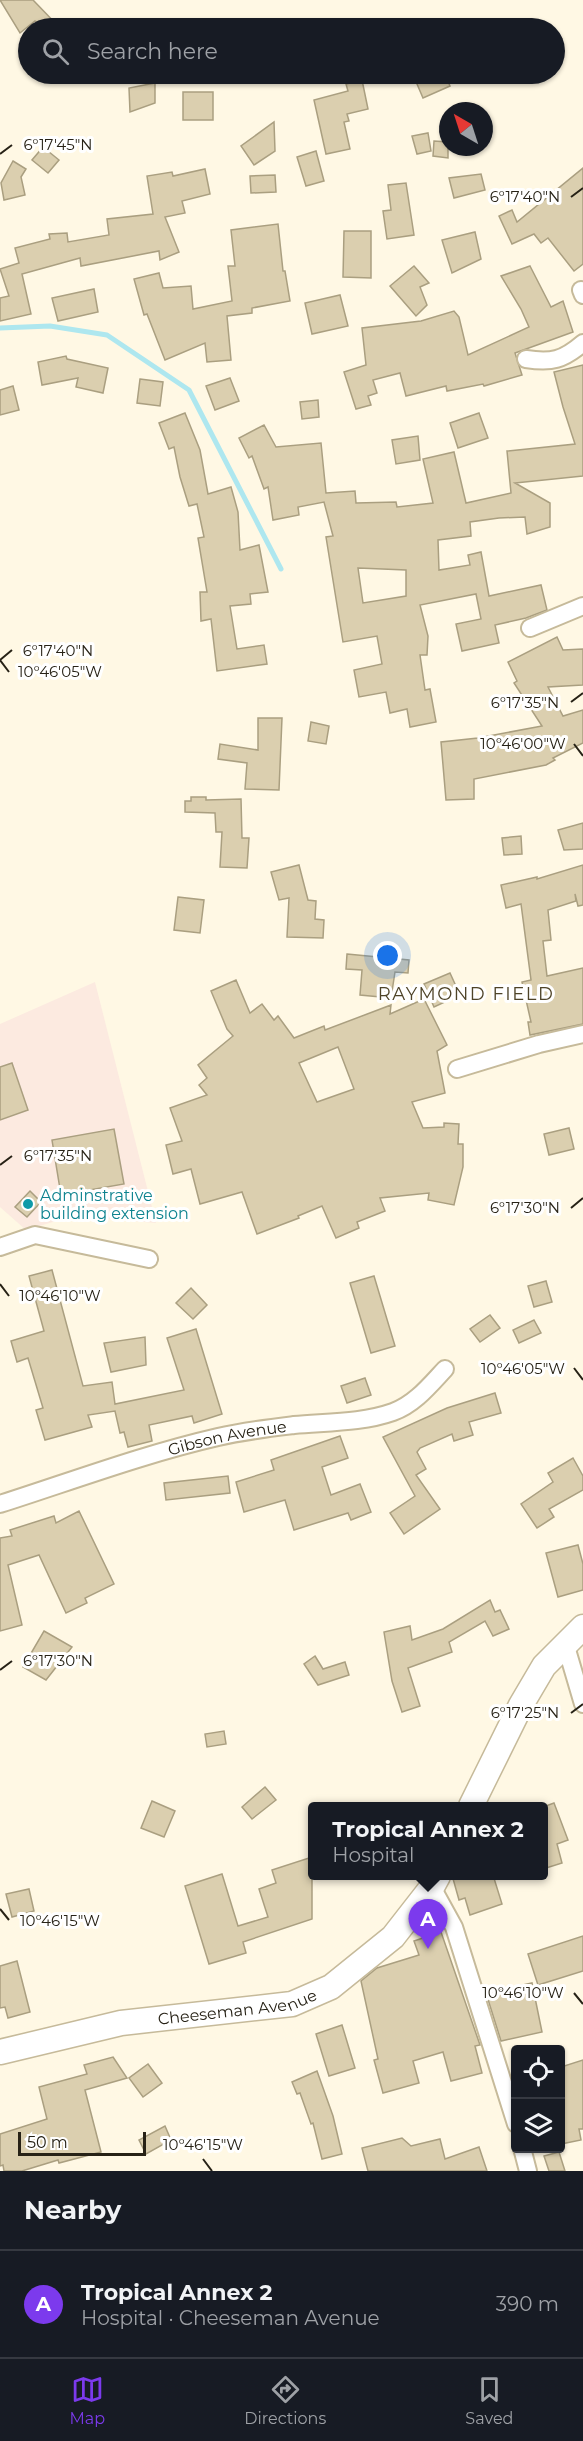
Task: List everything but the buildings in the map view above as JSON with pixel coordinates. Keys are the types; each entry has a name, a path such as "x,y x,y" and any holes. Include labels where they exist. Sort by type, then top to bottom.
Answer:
{"street":[{"path":"526,359 549,362 571,353 583,343"},
{"path":"530,628 583,606"},
{"path":"458,1069 539,1044 583,1034"},
{"path":"0,1247 36,1235 149,1259"},
{"name":"Gibson Avenue","path":"0,1504 157,1453 218,1437 271,1428 355,1420 394,1412 421,1394 445,1369"},
{"path":"473,1802 521,1705 544,1666 583,1627"},
{"path":"565,1643 583,1704"},
{"path":"435,1881 453,1927 511,2108"},
{"name":"Cheeseman Avenue","path":"0,2052 121,2023 291,2004 331,1987 393,1937 435,1881"},
{"path":"523,2153 528,2171"}],"shaded area":[{"path":"95,982 156,1223 73,1216 26,1230 0,1207 0,1024"}],"waterway":[{"path":"0,328 50,326 107,335 189,390 281,569"}],"place":[{"name":"Adminstrative building extension","path":"28,1204"},
{"name":"Tropical Annex 2","path":"428,1949"}],"district":[{"name":"RAYMOND FIELD","path":"466,994"}]}
